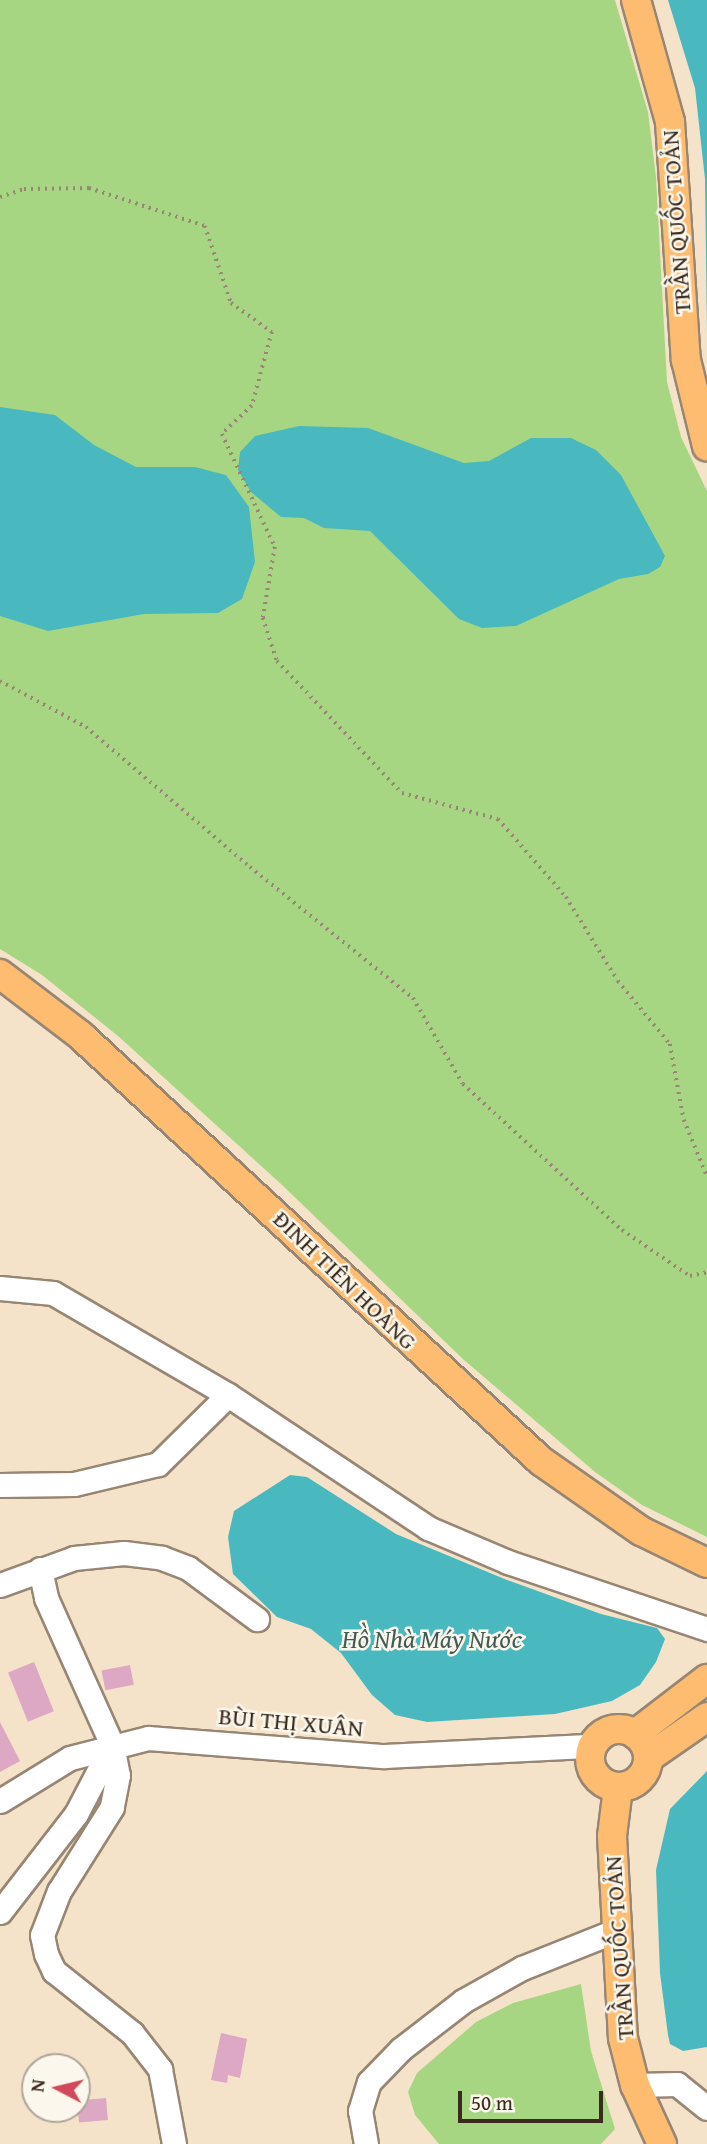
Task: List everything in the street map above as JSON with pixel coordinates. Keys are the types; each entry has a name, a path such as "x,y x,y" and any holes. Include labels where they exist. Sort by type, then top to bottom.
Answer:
{"main road":[{"name":"TRẦN QUỐC TOẢN","path":"636,0 670,122 686,360 707,446"},
{"name":"ĐINH TIÊN HOÀNG","path":"0,974 80,1035 541,1461 641,1531 707,1563"},
{"path":"642,1746 616,1729 592,1746 593,1772 599,1780 618,1788 641,1777 642,1746 707,1679"},
{"path":"642,1746 707,1717"},
{"name":"TRẦN QUỐC TOẢN","path":"618,1788 612,1836 615,1931 623,2038 635,2085 662,2144"}],"street":[{"path":"0,1288 53,1293 228,1395 428,1528 508,1562 707,1629"},
{"path":"0,1485 74,1484 158,1464 228,1395"},
{"path":"0,1585 74,1558 124,1553 162,1558 188,1568 257,1619"},
{"path":"40,1569 46,1598 112,1745 118,1774 112,1807 58,1891 42,1935 54,1971 132,2033 160,2069 174,2144"},
{"name":"BÙI THỊ XUÂN","path":"0,1801 70,1758 112,1745 173,1738 384,1756 592,1746"},
{"path":"0,1912 76,1814 112,1745"},
{"path":"366,2144 360,2111 369,2082 401,2049 463,2001 498,1982 615,1931"},
{"path":"635,2085 677,2084 707,2108"}],"path":[{"path":"0,197 24,189 89,188 205,226 232,303 272,332 252,406 222,434 275,547 263,618 277,661 402,793 498,819 566,897 618,981 670,1044 684,1120 707,1177"},
{"path":"0,681 86,727 250,867 413,998 463,1084 622,1230 690,1276 707,1272"}],"green space":[{"path":"0,0 615,0 648,112 656,177 667,382 681,437 707,491 707,1537 642,1505 595,1472 464,1360 281,1184 118,1036 42,975 0,949"},
{"path":"581,1984 591,2051 615,2129 601,2144 439,2144 415,2115 408,2092 417,2073 476,2022 513,2003"}],"water":[{"path":"668,0 707,0 707,333 705,179 695,88"},
{"path":"0,407 55,415 94,445 136,467 195,467 226,475 249,507 255,562 242,599 218,613 144,614 48,631 0,616"},
{"path":"299,426 368,428 464,463 489,461 531,438 571,438 596,450 621,475 665,556 660,567 648,574 619,579 516,626 482,628 459,619 370,531 324,528 304,518 281,517 251,492 238,470 240,452 255,436"},
{"name":"Hồ Nhà Máy Nước","path":"290,1475 307,1477 396,1534 507,1580 601,1614 657,1628 665,1639 656,1662 640,1685 612,1701 555,1714 427,1722 395,1715 372,1695 341,1653 311,1629 277,1617 233,1574 228,1537 234,1511"},
{"path":"707,1771 707,2047 683,2051 670,2044 668,2035 660,1973 656,1870 670,1809"}],"building":[{"path":"34,1662 54,1711 28,1722 8,1672"},
{"path":"130,1665 134,1685 105,1690 102,1671"},
{"path":"0,1722 20,1761 0,1772"},
{"path":"221,2033 247,2039 240,2078 228,2075 227,2083 211,2080"},
{"path":"106,2098 108,2120 91,2121 91,2099"}]}
